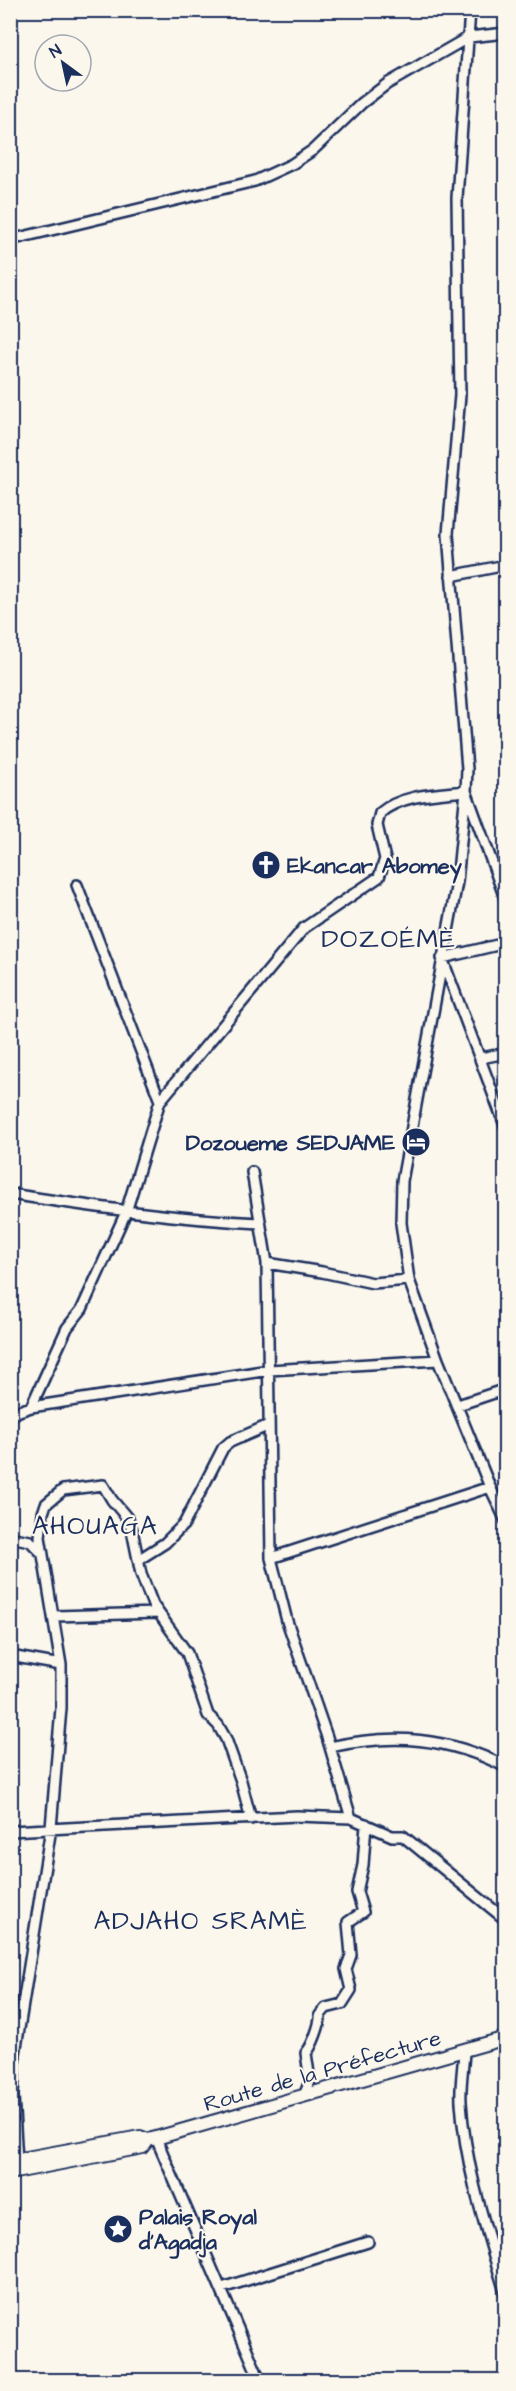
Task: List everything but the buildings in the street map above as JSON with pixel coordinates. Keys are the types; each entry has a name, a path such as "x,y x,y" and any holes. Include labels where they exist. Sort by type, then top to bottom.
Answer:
{"street":[{"path":"470,10 457,198 460,395 448,534 467,769 466,791 458,882 402,1181 401,1223 409,1280 438,1360 490,1488 506,1521"},
{"path":"10,240 231,188 275,173 313,150 370,96 469,37 506,33"},
{"path":"451,576 506,565"},
{"path":"466,791 506,901"},
{"path":"31,1407 67,1328 82,1309 126,1212 160,1101 304,928 379,877 385,859 377,825 380,813 417,797 466,791"},
{"path":"77,885 160,1101"},
{"path":"442,958 506,943"},
{"path":"442,958 506,1128"},
{"path":"481,1058 506,1053"},
{"path":"252,1172 267,1263 271,1558 287,1621 351,1818"},
{"path":"10,1194 126,1212 260,1223"},
{"path":"267,1263 373,1283 409,1280"},
{"path":"10,1417 31,1407 269,1371 438,1360"},
{"path":"458,1405 506,1389"},
{"path":"138,1560 165,1543 184,1524 224,1448 231,1442 269,1425"},
{"path":"10,1426 10,1444"},
{"path":"14,2161 15,2054 51,1828 62,1708 61,1665 55,1616 40,1537 46,1504 63,1490 103,1485 128,1519 148,1592 159,1613 187,1653 208,1715 218,1725 226,1739 251,1819"},
{"path":"271,1558 490,1488"},
{"path":"10,1538 30,1541 45,1555"},
{"path":"55,1616 159,1613"},
{"path":"10,1656 61,1665"},
{"path":"330,1748 377,1739 420,1740 445,1743 470,1750 506,1767"},
{"path":"10,1832 297,1816 351,1818 392,1836 403,1836 506,1920"},
{"path":"304,2096 310,2080 306,2053 312,2047 320,2015 326,2008 342,2004 351,1990 346,1969 351,1955 348,1922 363,1912 357,1892 363,1865 366,1824"},
{"name":"Route de la Préfecture","path":"10,2173 143,2146 152,2139 464,2052 506,2038"},
{"path":"464,2052 461,2101 466,2144 478,2200 506,2295"},
{"name":"Route de la Préfecture","path":"14,2161 140,2137 152,2139"},
{"path":"152,2139 222,2288 260,2380"},
{"path":"222,2288 368,2242"}],"place":[{"name":"Ekancar Abomey","path":"266,865"},
{"name":"Dozoueme SEDJAME","path":"416,1142"},
{"name":"Palais Royal d'Agadja","path":"118,2229"}],"district":[{"name":"DOZOÉMÈ","path":"389,938"},
{"name":"AHOUAGA","path":"95,1525"},
{"name":"ADJAHO SRAMÈ","path":"201,1920"}]}
